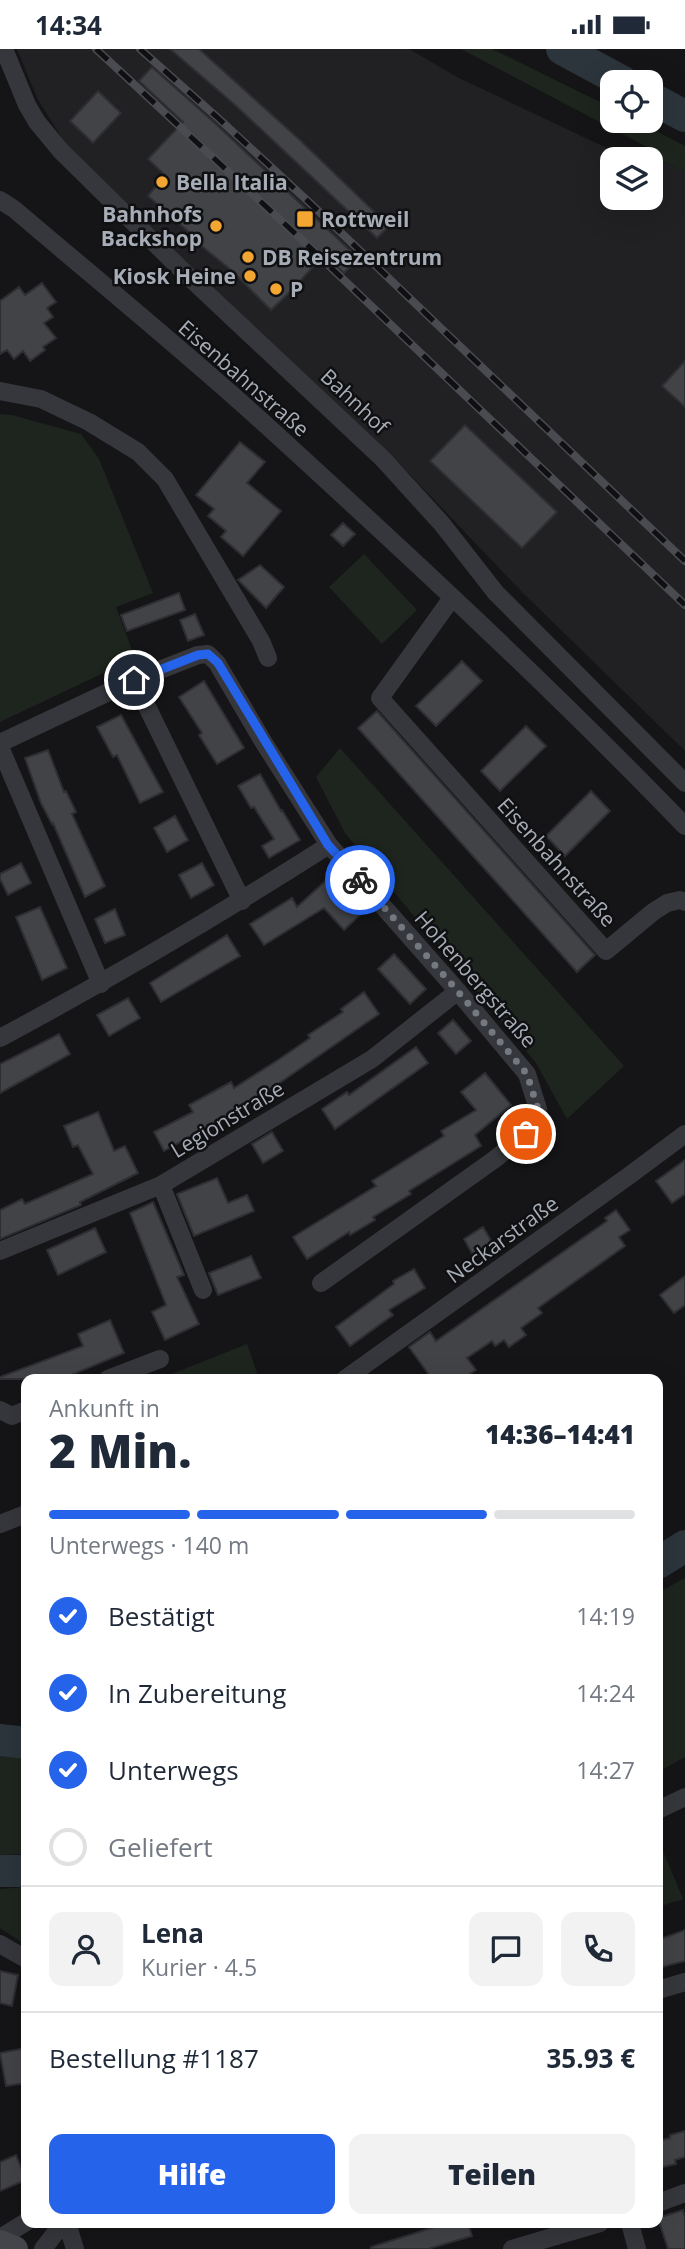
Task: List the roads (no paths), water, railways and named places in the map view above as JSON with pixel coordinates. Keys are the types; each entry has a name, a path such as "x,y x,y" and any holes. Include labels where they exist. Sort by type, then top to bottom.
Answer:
{"street":[{"name":"Bahnhof","path":"4,49 27,105 61,151 189,277 383,459 442,524 496,593 685,783"},
{"name":"Eisenbahnstraße","path":"0,200 14,209 254,415 452,598 638,777 685,826"},
{"path":"0,391 41,399 89,422 138,453 165,479 268,657"},
{"name":"Eisenbahnstraße","path":"452,598 380,698 606,951 667,903 680,900 685,902"},
{"name":"Hohenbergstraße","path":"134,680 198,655 208,654 218,663 328,845 458,991 527,1074 538,1109 526,1134 495,1159 321,1283"},
{"path":"101,985 0,745 134,680 242,901"},
{"path":"0,1038 101,985 242,901 328,845"},
{"name":"Legionstraße","path":"0,1251 161,1185 372,1059 458,991"},
{"name":"Neckarstraße","path":"352,1374 685,1134"},
{"path":"161,1185 204,1290"},
{"path":"121,1374 160,1359"},
{"path":"0,1410 12,1416 21,1412"},
{"path":"0,1524 21,1516"},
{"path":"663,1808 685,1797"},
{"path":"0,1944 21,1956"},
{"path":"663,1989 685,1982"},
{"path":"663,2201 685,2193"},
{"path":"15,2249 0,2241 21,2226"},
{"path":"43,2249 61,2228"},
{"path":"67,2228 75,2249"},
{"path":"512,2249 583,2228"},
{"path":"631,2228 637,2249"}],"waterway":[{"path":"562,49 601,70"},
{"path":"663,104 685,116"},
{"path":"663,1560 685,1546"},
{"path":"0,1740 21,1742"},
{"path":"0,1871 21,1871"}],"railway":[{"path":"96,49 301,239 685,605"},
{"path":"140,49 311,204 685,561"}],"place":[{"name":"Bella Italia","path":"162,182"},
{"name":"Rottweil","path":"305,219"},
{"name":"Bahnhofs Backshop","path":"216,226"},
{"name":"DB Reisezentrum","path":"248,257"},
{"name":"Kiosk Heine","path":"250,276"},
{"name":"P","path":"276,289"}]}
